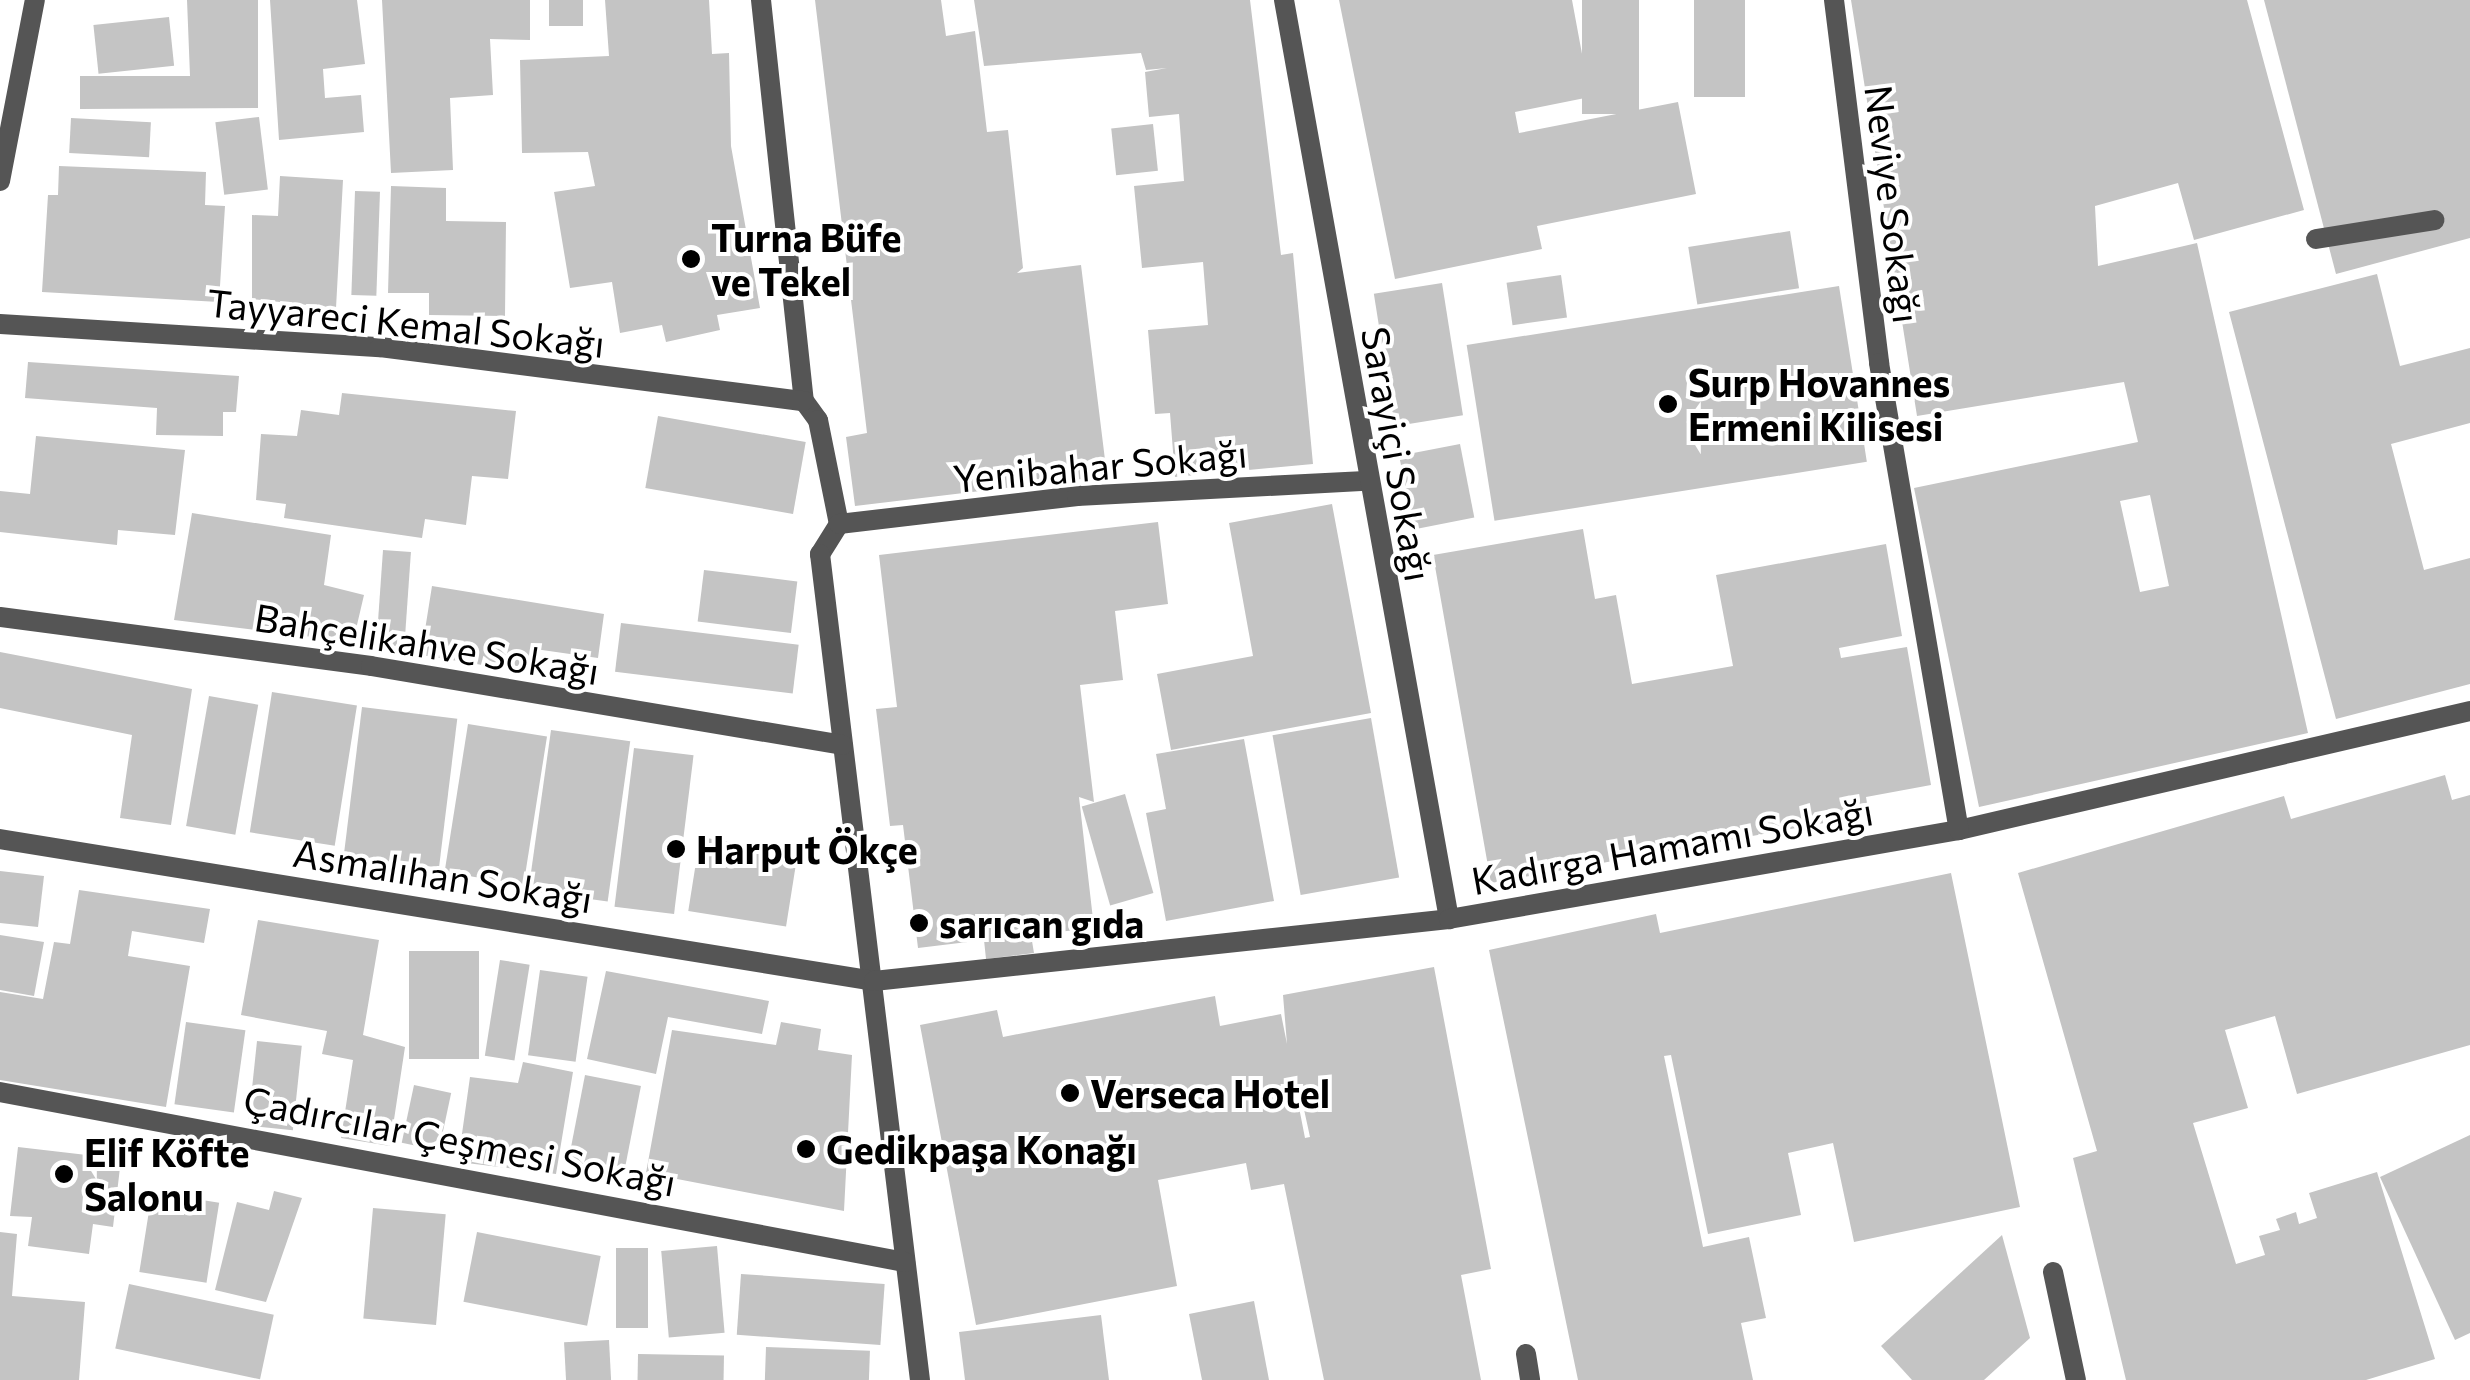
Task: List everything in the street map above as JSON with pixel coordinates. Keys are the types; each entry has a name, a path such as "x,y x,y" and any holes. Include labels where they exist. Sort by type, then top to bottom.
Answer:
{"street":[{"path":"0,181 36,0"},
{"path":"762,0 804,401 818,420 839,524 820,554 920,1380"},
{"name":"Sarayiçi Sokağı","path":"1284,0 1366,481 1450,919"},
{"name":"Neviye Sokağı","path":"1834,0 1879,363 1958,830"},
{"path":"2316,238 2434,220"},
{"name":"Tayyareci Kemal Sokağı","path":"0,324 380,347 804,401"},
{"name":"Yenibahar Sokağı","path":"839,524 1077,496 1366,481"},
{"name":"Bahçelikahve Sokağı","path":"0,616 371,666 842,745"},
{"name":"Kadırga Hamamı Sokağı","path":"874,982 1450,919 1958,830 2470,710"},
{"name":"Asmalıhan Sokağı","path":"0,838 874,982"},
{"name":"Çadırcılar Çeşmesi Sokağı","path":"0,1092 905,1262"},
{"path":"2054,1272 2076,1380"},
{"path":"1526,1354 1530,1380"}],"building":[{"path":"187,0 258,0 258,108 80,109 80,76 190,76"},
{"path":"270,0 357,0 365,64 323,69 325,98 361,95 364,132 279,140"},
{"path":"382,0 530,0 530,40 490,39 493,95 450,98 453,170 391,173"},
{"path":"549,0 583,0 583,26 549,26"},
{"path":"605,0 709,0 712,54 729,53 731,146 760,308 717,315 720,330 666,342 662,325 620,333 612,282 570,288 554,192 595,186 588,152 522,153 520,60 609,56"},
{"path":"815,0 941,0 946,36 975,31 987,132 1008,130 1023,268 1017,273 1081,265 1107,476 855,506 846,437 867,433"},
{"path":"974,0 1250,0 1281,255 1293,253 1313,464 1175,477 1170,413 1155,414 1148,330 1208,325 1203,262 1142,268 1134,186 1184,181 1179,114 1149,117 1145,72 1167,68 1146,70 1141,53 984,66"},
{"path":"1339,0 1572,0 1590,97 1515,112 1519,133 1678,102 1696,194 1537,226 1542,249 1395,279"},
{"path":"1582,0 1639,0 1639,114 1582,114"},
{"path":"1694,0 1745,0 1745,97 1694,97"},
{"path":"1851,0 2247,0 2304,210 2194,240 2178,183 2095,206 2098,266 2197,243 2308,733 1979,807 1914,488 2138,442 2124,382 1917,416","holes":["2150,495 2169,586 2140,592 2120,501"]},
{"path":"2264,0 2470,0 2470,238 2336,274"},
{"path":"169,17 174,66 99,74 93,25"},
{"path":"259,117 268,189 224,195 215,122"},
{"path":"71,118 151,122 149,157 69,153"},
{"path":"1153,124 1158,171 1116,175 1111,128"},
{"path":"59,166 206,172 205,205 225,206 219,302 42,292 48,195 58,195"},
{"path":"280,176 343,180 336,308 252,299 252,215 278,216"},
{"path":"391,186 446,188 446,221 506,222 505,316 429,315 429,293 388,293"},
{"path":"355,191 380,192 376,296 351,295"},
{"path":"1790,231 1799,288 1697,304 1688,247"},
{"path":"2377,274 2400,366 2470,348 2470,423 2391,444 2424,570 2470,558 2470,684 2336,719 2229,312"},
{"path":"1561,275 1567,318 1513,325 1507,283"},
{"path":"1442,283 1463,415 1395,426 1374,294"},
{"name":"Surp Hovannes Ermeni Kilisesi","path":"1839,286 1867,462 1494,521 1467,345"},
{"path":"28,362 239,376 236,412 223,412 223,436 156,435 157,408 25,398"},
{"path":"342,393 516,411 508,479 472,476 466,525 425,519 422,538 284,518 286,504 256,500 261,434 297,436 301,410 339,415"},
{"path":"658,416 806,442 793,514 645,488"},
{"path":"36,436 185,450 175,535 118,530 117,545 0,532 0,491 30,494"},
{"path":"1460,444 1474,518 1413,529 1399,456"},
{"path":"1332,504 1371,713 1171,750 1157,674 1253,656 1229,523"},
{"path":"192,513 331,535 324,585 364,595 353,642 174,620"},
{"path":"1158,522 1168,604 1115,611 1123,680 1080,685 1094,802 1079,797 1094,928 1031,935 1034,953 986,959 984,940 918,948 903,825 890,826 876,709 897,707 879,555"},
{"path":"1583,529 1595,599 1616,595 1632,684 1733,666 1716,575 1886,544 1902,636 1839,648 1841,658 1907,647 1931,785 1866,797 1869,815 1491,883 1433,555"},
{"path":"383,550 411,552 404,647 376,645"},
{"path":"704,570 797,581 791,633 698,622"},
{"path":"432,586 604,614 598,658 535,649 532,673 421,655"},
{"path":"621,623 799,645 793,693 615,672"},
{"path":"0,652 192,689 171,825 120,818 132,735 0,708"},
{"path":"272,692 357,705 335,846 250,832"},
{"path":"209,696 258,705 235,835 186,826"},
{"path":"362,707 457,719 439,868 344,856"},
{"path":"1371,718 1399,878 1301,895 1273,735"},
{"path":"468,724 547,737 524,885 445,872"},
{"path":"551,730 630,741 608,902 528,890"},
{"path":"1244,739 1274,901 1166,921 1146,813 1166,809 1156,754"},
{"path":"634,748 694,755 674,914 615,907"},
{"path":"2445,775 2452,800 2470,795 2470,1045 2297,1094 2275,1016 2225,1030 2248,1108 2193,1123 2236,1264 2265,1255 2259,1236 2280,1230 2276,1219 2296,1212 2299,1224 2317,1218 2309,1193 2377,1172 2435,1359 2366,1380 2126,1380 2073,1158 2097,1151 2018,873 2284,796 2291,819"},
{"path":"1125,794 1153,893 1110,905 1082,806"},
{"path":"700,837 798,852 786,927 688,911"},
{"path":"0,871 44,876 38,927 0,923"},
{"path":"1951,873 2020,1207 1854,1242 1833,1143 1788,1153 1801,1215 1708,1234 1671,1055 1664,1056 1703,1247 1749,1237 1766,1318 1741,1323 1753,1380 1578,1380 1489,950 1656,914 1660,933"},
{"path":"79,890 210,909 204,943 132,931 128,956 190,966 166,1107 0,1080 0,992 43,999 54,942 70,944"},
{"path":"258,920 379,940 363,1035 405,1047 390,1146 341,1138 353,1060 322,1054 327,1031 241,1015"},
{"path":"0,935 44,942 34,996 0,990"},
{"path":"409,951 479,951 479,1059 409,1059"},
{"path":"500,960 530,965 514,1060 485,1056"},
{"path":"1434,967 1491,1269 1461,1275 1481,1380 1324,1380 1284,1184 1251,1190 1246,1163 1158,1180 1177,1286 976,1325 920,1025 997,1010 1003,1037 1215,996 1220,1026 1281,1014 1287,1044 1283,995","holes":["1300,1091 1310,1137 1305,1138 1296,1092"]},
{"path":"540,970 588,977 576,1062 528,1055"},
{"path":"606,971 769,1001 762,1034 668,1017 656,1074 587,1059"},
{"path":"186,1022 245,1030 234,1113 174,1104"},
{"path":"781,1022 821,1029 818,1050 852,1055 844,1211 646,1173 672,1030 776,1045"},
{"path":"257,1041 302,1046 293,1130 248,1126"},
{"path":"523,1062 573,1072 556,1174 458,1162 470,1077 518,1083"},
{"path":"585,1075 641,1086 624,1172 568,1161"},
{"path":"414,1085 451,1093 439,1151 402,1143"},
{"path":"2470,1135 2470,1333 2455,1340 2380,1177"},
{"path":"18,1147 121,1159 113,1227 93,1224 89,1254 28,1246 32,1217 10,1216"},
{"path":"274,1191 302,1198 266,1302 215,1290 237,1202 269,1210"},
{"path":"152,1192 219,1203 206,1283 139,1272"},
{"path":"373,1208 446,1214 436,1325 363,1319"},
{"path":"0,1232 17,1234 12,1296 85,1302 79,1380 0,1380"},
{"path":"477,1232 601,1256 587,1326 463,1302"},
{"path":"2002,1235 2030,1338 1984,1380 1912,1380 1881,1346"},
{"path":"717,1246 725,1333 669,1338 661,1251"},
{"path":"616,1248 648,1248 648,1328 616,1328"},
{"path":"741,1274 885,1284 880,1345 737,1335"},
{"path":"129,1284 274,1315 260,1379 115,1349"},
{"path":"1254,1301 1269,1380 1202,1380 1189,1314"},
{"path":"1101,1315 1109,1380 965,1380 959,1332"},
{"path":"609,1340 611,1380 566,1380 564,1342"},
{"path":"766,1347 870,1351 869,1380 765,1380"},
{"path":"638,1354 724,1356 724,1380 638,1380"}],"place":[{"name":"Turna Büfe ve Tekel","path":"691,259"},
{"name":"Surp Hovannes Ermeni Kilisesi","path":"1668,404"},
{"name":"Harput Ökçe","path":"676,849"},
{"name":"sarıcan gıda","path":"919,923"},
{"name":"Verseca Hotel","path":"1070,1093"},
{"name":"Gedikpaşa Konağı","path":"806,1149"},
{"name":"Elif Köfte Salonu","path":"64,1174"}]}
